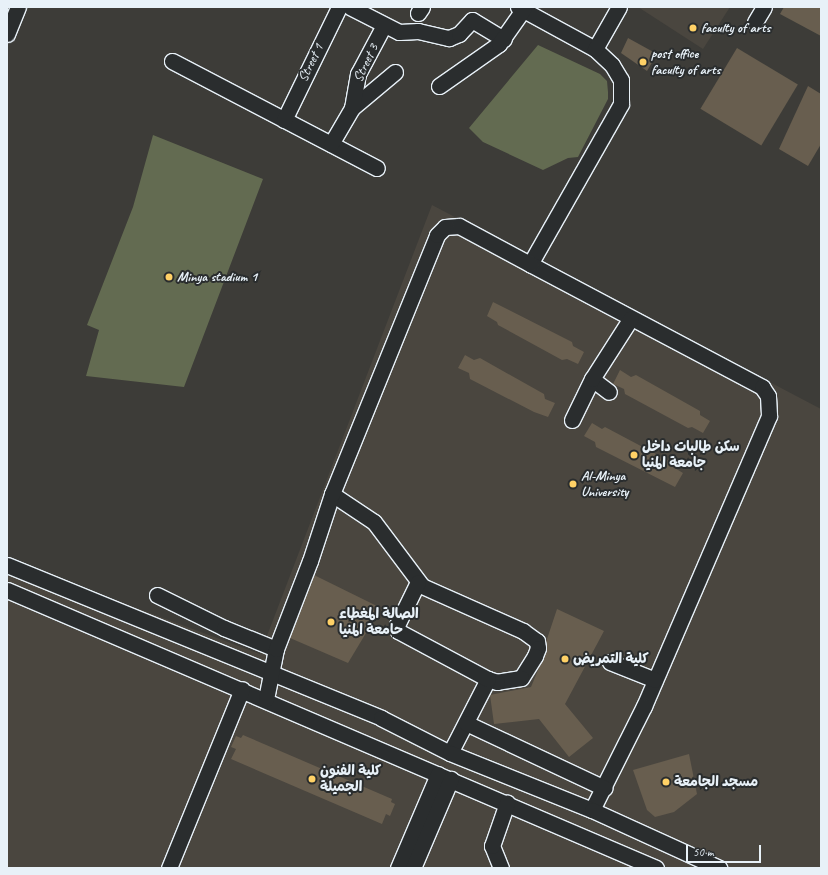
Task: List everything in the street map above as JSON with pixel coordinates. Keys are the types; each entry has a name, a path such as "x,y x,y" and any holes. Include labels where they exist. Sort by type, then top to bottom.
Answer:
{"street":[{"path":"7,34 18,7"},
{"name":"Street 1","path":"284,120 339,7"},
{"path":"350,7 399,32 418,31 449,38 459,34 472,20 504,39"},
{"path":"595,49 619,7"},
{"path":"755,22 764,7"},
{"path":"439,86 504,39 520,8 595,49 612,65 621,80 621,104 530,264"},
{"name":"Street 3","path":"331,144 352,108 358,74 384,25"},
{"path":"172,61 377,168"},
{"path":"352,108 395,72"},
{"path":"266,699 276,650 310,562 332,494 439,232 451,225 459,226 762,386 768,396 769,416 655,680 604,788 592,810"},
{"path":"572,420 592,379 631,318"},
{"path":"592,379 609,392"},
{"path":"332,494 374,522 413,570 418,582 523,631 537,642 538,648 535,656 521,678 497,682 488,679 398,631 397,625 418,582"},
{"path":"7,565 381,718 450,752 592,810 716,868"},
{"path":"7,590 266,699 507,803 627,862 656,868"},
{"path":"157,595 224,628 276,650"},
{"path":"610,662 655,680"},
{"path":"450,752 466,723 471,709 488,679"},
{"path":"169,868 242,689"},
{"path":"466,723 604,788"},
{"path":"398,868 444,776"},
{"path":"413,868 444,776"},
{"path":"501,868 492,846 507,803"}],"shaded area":[{"name":"faculty of arts","path":"638,7 730,7 703,49"},
{"name":"Al-Minya University","path":"432,205 821,409 821,868 7,868 7,560 260,654"}],"green space":[{"path":"538,45 600,74 607,81 608,92 608,99 578,157 568,158 543,170 483,142 469,128"},
{"name":"Minya stadium 1","path":"153,135 263,179 184,387 86,376 99,330 87,325 133,207"}],"building":[{"name":"faculty of arts","path":"784,7 821,7 821,36 780,14"},
{"name":"post office faculty of arts","path":"628,38 657,54 647,71 621,53"},
{"name":"faculty of arts","path":"737,48 798,85 761,145 700,109"},
{"path":"808,86 821,94 821,144 808,166 779,149"},
{"path":"493,302 572,342 573,346 584,352 578,364 567,359 562,360 498,325 497,322 487,316"},
{"path":"465,355 474,360 480,358 544,394 545,399 555,403 548,417 534,412 470,379 469,373 458,368"},
{"name":"سكن طالبات داخل جامعة المنيا","path":"620,370 631,377 636,375 700,411 700,415 710,421 703,433 692,427 688,428 625,394 624,389 613,384"},
{"name":"سكن طالبات داخل جامعة المنيا","path":"592,423 602,429 605,427 671,462 673,467 683,473 675,487 596,447 595,442 584,436"},
{"name":"الصالة المغطاء حامعة المنيا","path":"314,575 381,608 348,663 290,638"},
{"name":"كلية التمريض","path":"557,609 604,631 565,704 593,738 569,757 539,719 494,724 490,695 531,687 546,651 546,642"},
{"name":"كلية الفنون الجميلة","path":"243,735 392,799 391,802 395,804 390,816 386,814 382,824 231,759 236,749 231,747 236,736 241,738"},
{"name":"مسجد الجامعة","path":"689,754 697,794 674,812 655,817 647,810 633,770"}],"place":[{"name":"faculty of arts","path":"693,28"},
{"name":"post office faculty of arts","path":"643,62"},
{"name":"Minya stadium 1","path":"169,277"},
{"name":"سكن طالبات داخل جامعة المنيا","path":"634,455"},
{"name":"Al-Minya University","path":"573,484"},
{"name":"الصالة المغطاء حامعة المنيا","path":"331,622"},
{"name":"كلية التمريض","path":"565,659"},
{"name":"كلية الفنون الجميلة","path":"312,779"},
{"name":"مسجد الجامعة","path":"666,782"}]}
